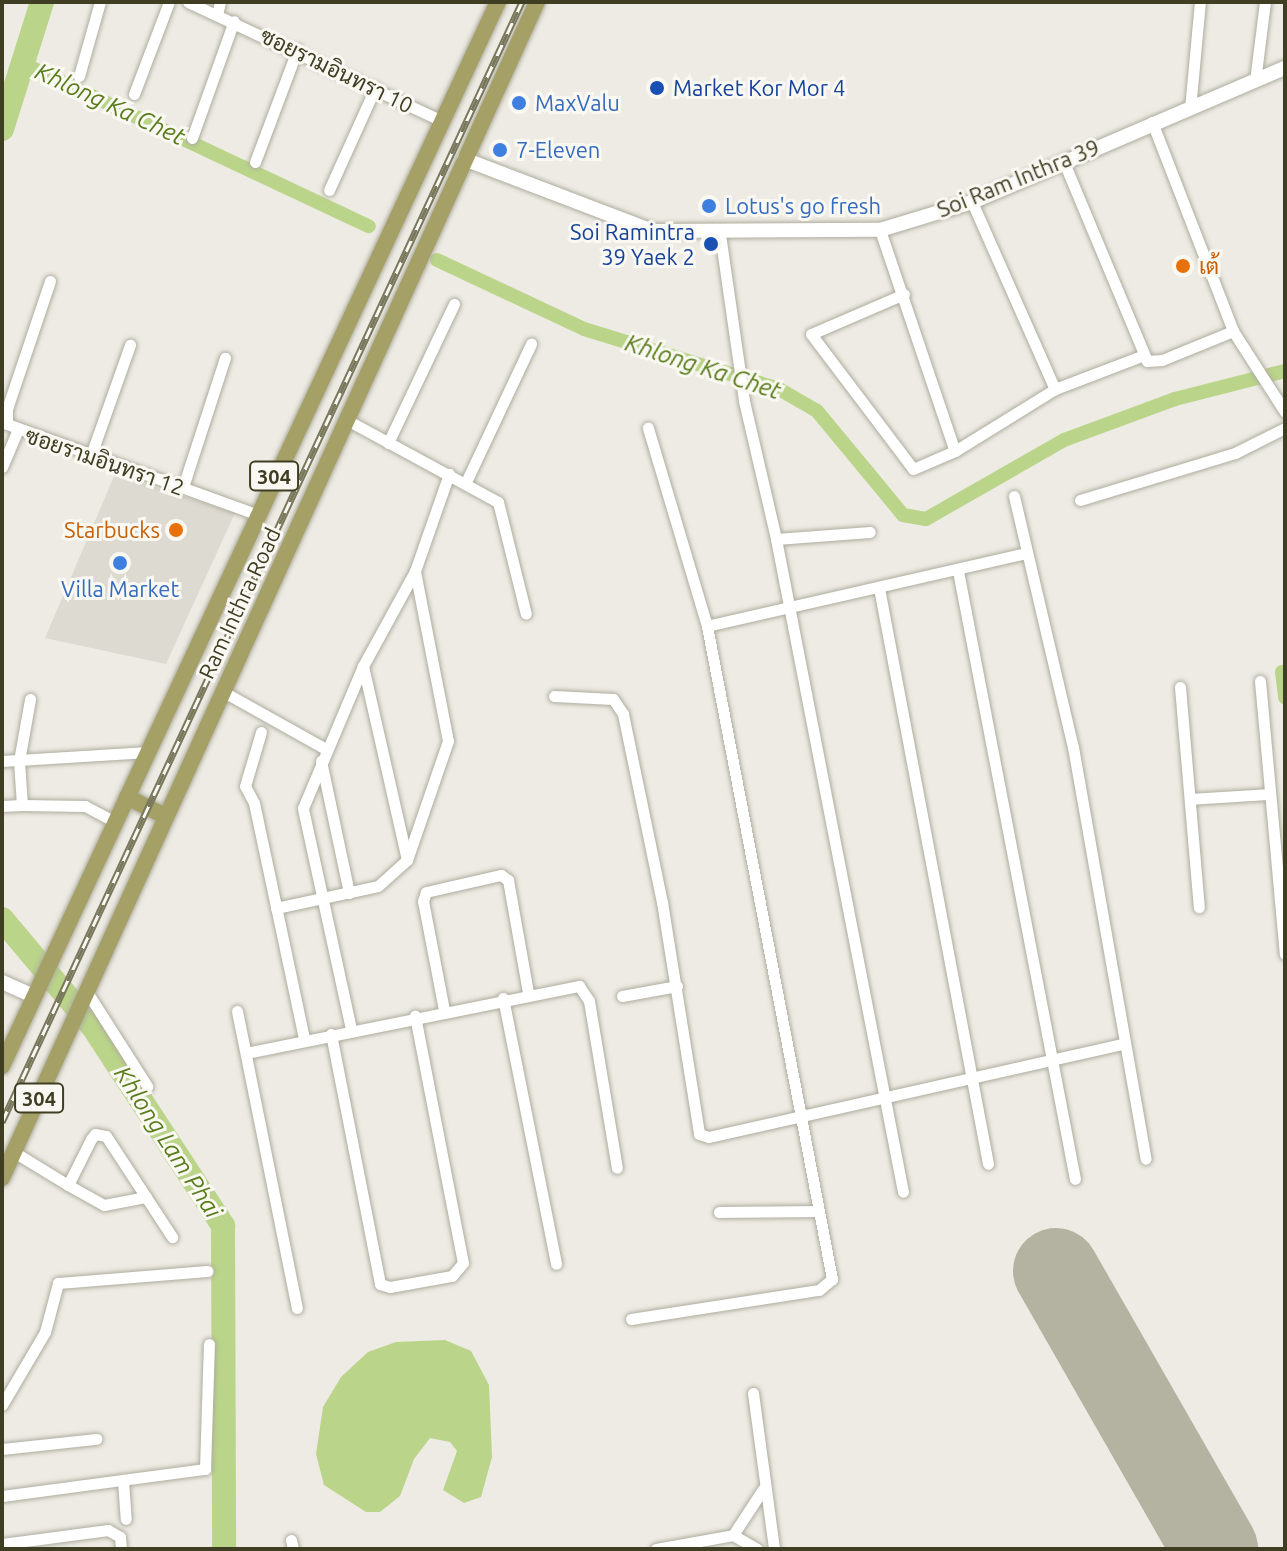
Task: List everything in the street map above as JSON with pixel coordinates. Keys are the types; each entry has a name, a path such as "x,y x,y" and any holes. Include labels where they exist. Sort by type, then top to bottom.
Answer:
{"main road":[{"name":"Ram Inthra Road","path":"2,1066 256,514 498,2"},
{"name":"Ram Inthra Road","path":"2,1178 537,2"},
{"path":"127,797 165,816"}],"street":[{"path":"79,76 100,2"},
{"path":"134,94 169,2"},
{"name":"ซอยรามอินทรา 10","path":"188,2 297,50 442,121"},
{"path":"217,15 220,2"},
{"path":"1190,109 1200,2"},
{"path":"1255,81 1265,2"},
{"path":"192,138 234,21"},
{"path":"255,162 297,50"},
{"name":"Soi Ram Inthra 39","path":"464,159 653,231 720,234 880,230 972,202 1063,160 1285,68"},
{"path":"329,190 375,88"},
{"path":"1152,122 1233,331 1285,412"},
{"path":"1063,160 1147,361 1162,360 1233,331"},
{"path":"972,202 1055,389"},
{"path":"880,230 955,451"},
{"path":"720,234 744,401 776,539 903,1192"},
{"name":"ซอยรามอินทรา 12","path":"50,281 4,417 17,432 256,514"},
{"path":"904,294 811,334 908,466 921,469 1055,389 1144,355"},
{"path":"388,443 454,304"},
{"path":"466,482 531,344"},
{"path":"91,455 130,345"},
{"path":"183,487 225,358"},
{"path":"347,420 498,502 526,614"},
{"path":"631,1319 827,1287 832,1279 798,1118 707,626 648,428"},
{"path":"1080,500 1235,453 1285,428"},
{"path":"2,467 17,432"},
{"path":"351,1029 303,808 324,748 363,666 415,571 449,474"},
{"path":"1014,496 1073,747 1122,1044 1146,1159"},
{"path":"776,539 870,532"},
{"path":"707,626 1027,553"},
{"path":"276,908 378,886 407,860 448,741 415,571"},
{"path":"958,571 1048,1060 1075,1179"},
{"path":"879,588 968,1078 988,1164"},
{"path":"363,666 407,860"},
{"path":"1260,681 1285,954"},
{"path":"1180,687 1199,907"},
{"path":"222,691 324,748"},
{"path":"554,696 603,696 619,704 677,986 699,1134 709,1137 1122,1044"},
{"path":"22,805 19,761 30,699"},
{"path":"261,732 245,786 254,803 304,1039"},
{"path":"2,761 148,752"},
{"path":"321,761 349,893"},
{"path":"1190,799 1270,794"},
{"path":"2,806 85,806 115,822"},
{"path":"444,1010 423,901 426,892 501,875 508,880 528,992"},
{"path":"2,982 34,996"},
{"path":"246,1053 528,992 579,986 586,994 617,1168"},
{"path":"622,996 677,986"},
{"path":"85,997 147,1086"},
{"path":"503,998 556,1264"},
{"path":"237,1011 297,1308"},
{"path":"331,1034 380,1284 390,1287 452,1276 463,1263 415,1016"},
{"path":"68,1185 91,1139 101,1133 172,1237"},
{"path":"14,1152 104,1205 146,1197"},
{"path":"719,1212 818,1211"},
{"path":"2,1405 45,1332 58,1283 208,1271"},
{"path":"2,1496 205,1469 209,1344"},
{"path":"753,1393 763,1489 774,1549"},
{"path":"2,1449 96,1439"},
{"path":"123,1480 126,1519"},
{"path":"733,1535 763,1489"},
{"path":"2,1544 53,1543 116,1531 121,1549"},
{"path":"656,1549 733,1535 757,1549"}],"shaded area":[{"path":"115,474 235,513 166,664 45,638"},
{"path":"445,1340 471,1351 489,1385 492,1457 481,1497 464,1503 443,1490 457,1451 450,1442 430,1438 414,1459 400,1496 380,1512 366,1512 324,1485 316,1454 323,1407 341,1377 368,1352 396,1342"}],"waterway":[{"name":"Khlong Ka Chet","path":"2,129 42,2"},
{"name":"Khlong Ka Chet","path":"24,64 369,226"},
{"name":"Khlong Ka Chet","path":"437,260 584,329 779,389 817,411 903,515 926,519 1064,440 1175,399 1285,371"},
{"path":"1282,672 1285,698"},
{"name":"Khlong Lam Phai","path":"2,919 93,1027 223,1226 224,1549"}],"taxiway":[{"path":"1190,1549 1209,1538"}],"runway":[{"path":"1056,1271 1215,1549"}],"railway":[{"path":"2,1122 522,2"}],"place":[{"name":"Market Kor Mor 4","path":"657,88"},
{"name":"MaxValu","path":"519,103"},
{"name":"7-Eleven","path":"500,150"},
{"name":"Lotus's go fresh","path":"709,206"},
{"name":"Soi Ramintra 39 Yaek 2","path":"711,244"},
{"name":"เต้","path":"1183,266"},
{"name":"Starbucks","path":"176,530"},
{"name":"Villa Market","path":"120,563"}]}
